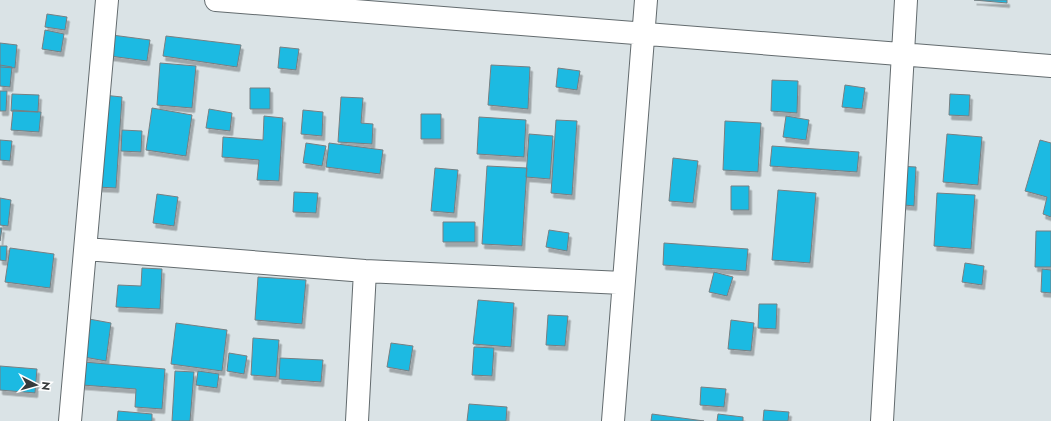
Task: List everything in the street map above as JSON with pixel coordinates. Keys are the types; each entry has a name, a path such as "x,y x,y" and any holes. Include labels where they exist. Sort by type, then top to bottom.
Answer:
{"street":[{"path":"70,421 107,0"},
{"path":"216,0 1051,66"},
{"path":"613,421 646,0"},
{"path":"882,421 906,0"},
{"path":"86,248 365,271 623,283"},
{"path":"357,421 365,271"}],"building":[{"path":"974,0 1007,0 1007,3"},
{"path":"47,14 67,17 65,30 45,27"},
{"path":"45,30 64,34 61,52 42,49"},
{"path":"112,35 150,40 147,61 110,56"},
{"path":"166,36 241,45 237,67 163,56"},
{"path":"0,43 17,45 15,68 0,67"},
{"path":"280,47 299,49 296,70 278,68"},
{"path":"160,63 196,66 192,108 157,105"},
{"path":"0,65 12,67 10,87 0,86"},
{"path":"491,65 530,67 528,109 488,105"},
{"path":"558,68 580,71 577,90 556,87"},
{"path":"772,80 798,81 797,113 771,111"},
{"path":"845,85 865,88 862,109 842,107"},
{"path":"250,88 270,88 270,109 250,109"},
{"path":"0,91 7,91 6,111 0,111"},
{"path":"12,94 39,95 38,112 11,111"},
{"path":"950,94 970,95 969,116 949,115"},
{"path":"103,95 122,97 116,188 97,187"},
{"path":"341,97 363,98 361,123 373,124 372,144 338,142"},
{"path":"152,108 192,115 186,156 146,150"},
{"path":"209,109 232,113 230,131 206,128"},
{"path":"13,110 41,112 39,132 11,130"},
{"path":"303,110 323,112 322,136 301,134"},
{"path":"421,114 441,114 441,139 421,139"},
{"path":"264,116 283,118 279,181 257,180 259,160 222,157 223,137 263,140"},
{"path":"786,116 809,120 806,140 783,137"},
{"path":"479,117 526,120 524,157 477,154"},
{"path":"556,120 577,121 572,195 551,193"},
{"path":"725,121 761,123 758,172 723,170"},
{"path":"122,130 142,131 141,152 121,151"},
{"path":"529,134 553,136 550,179 526,177"},
{"path":"947,134 982,137 978,185 943,182"},
{"path":"0,140 12,141 10,161 0,160"},
{"path":"1040,140 1051,143 1051,217 1043,214 1047,197 1025,191"},
{"path":"306,143 326,146 322,166 303,163"},
{"path":"329,143 383,150 380,174 326,167"},
{"path":"772,146 859,152 857,172 770,166"},
{"path":"673,158 698,161 693,203 669,201"},
{"path":"487,166 527,168 522,246 482,244"},
{"path":"898,166 916,167 914,206 895,204"},
{"path":"435,168 458,170 454,213 431,211"},
{"path":"731,186 749,186 749,210 731,210"},
{"path":"778,190 816,193 810,263 772,260"},
{"path":"294,192 318,193 316,213 293,212"},
{"path":"937,193 975,195 971,249 934,246"},
{"path":"157,194 178,197 174,226 153,223"},
{"path":"0,198 11,200 8,226 0,225"},
{"path":"443,222 475,222 475,242 443,242"},
{"path":"0,228 2,228 0,241"},
{"path":"549,230 569,233 567,251 546,247"},
{"path":"1036,231 1051,231 1051,267 1035,267"},
{"path":"664,243 748,249 746,271 663,265"},
{"path":"0,246 7,246 6,261 0,260"},
{"path":"10,248 54,254 50,288 5,282"},
{"path":"965,263 984,266 982,285 962,282"},
{"path":"142,268 162,269 160,309 116,307 118,285 141,286"},
{"path":"1042,269 1051,270 1051,293 1041,292"},
{"path":"714,272 733,277 727,296 709,292"},
{"path":"258,277 306,280 302,324 255,320"},
{"path":"478,300 514,303 511,347 473,344"},
{"path":"759,304 777,304 776,329 758,328"},
{"path":"548,315 568,316 565,346 546,345"},
{"path":"89,319 111,323 106,361 84,357"},
{"path":"731,320 754,323 751,351 728,349"},
{"path":"176,323 227,330 222,371 171,364"},
{"path":"253,338 279,340 276,377 251,375"},
{"path":"391,343 413,346 409,371 387,367"},
{"path":"474,347 494,348 492,376 472,375"},
{"path":"229,353 247,356 244,374 227,371"},
{"path":"280,358 323,360 321,382 279,379"},
{"path":"84,362 165,369 162,409 135,407 136,389 82,385"},
{"path":"0,366 37,369 35,393 0,390"},
{"path":"175,371 194,372 190,421 172,421"},
{"path":"198,371 219,374 217,388 196,385"},
{"path":"701,387 726,389 724,407 700,405"},
{"path":"469,404 507,407 506,421 467,421"},
{"path":"764,410 789,412 788,421 763,421"},
{"path":"118,411 152,414 152,421 117,421"},
{"path":"652,414 704,421 651,421"},
{"path":"718,414 743,417 743,421 717,421"}]}
